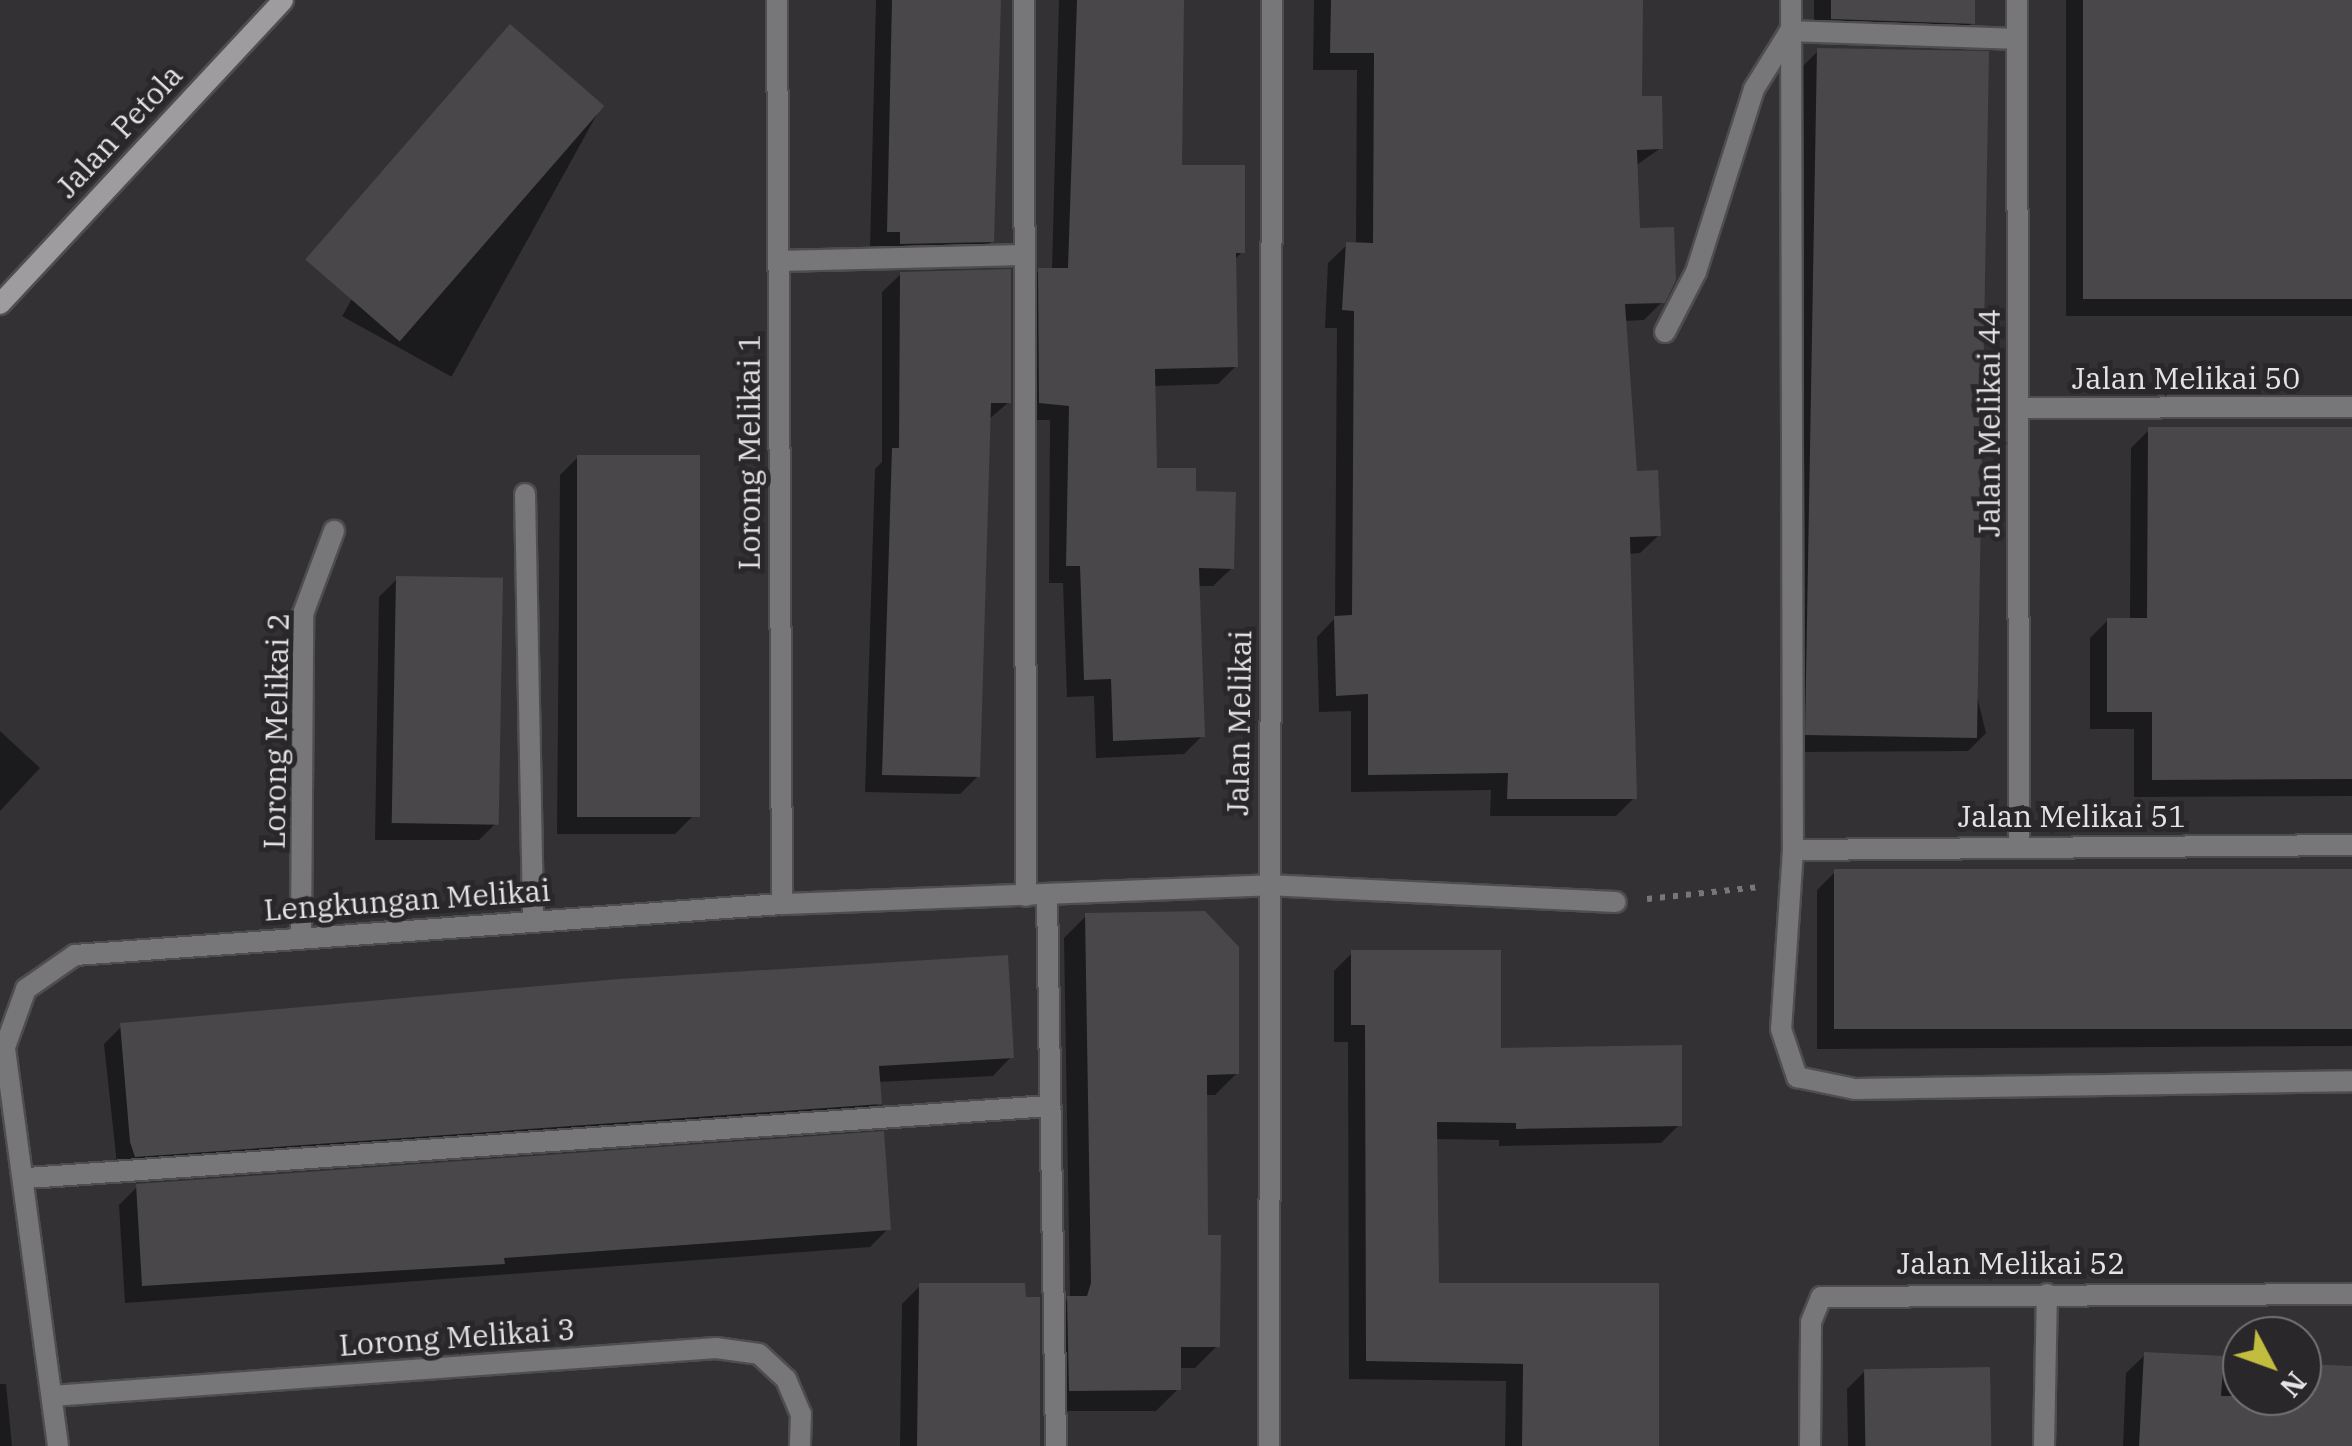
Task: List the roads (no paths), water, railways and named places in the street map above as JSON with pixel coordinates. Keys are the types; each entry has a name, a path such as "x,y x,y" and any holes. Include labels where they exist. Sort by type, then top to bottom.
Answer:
{"street":[{"name":"Jalan Petola","path":"0,304 282,0"},
{"name":"Lorong Melikai 1","path":"777,0 782,904"},
{"path":"1024,0 1024,255 1036,896 1050,1106 1056,1446"},
{"name":"Jalan Melikai","path":"1269,1446 1267,885 1272,0"},
{"path":"1791,0 1793,850 1781,1029 1797,1077 1855,1089 2352,1081"},
{"name":"Jalan Melikai 44","path":"2017,0 2019,846"},
{"path":"1791,31 2018,39"},
{"path":"1665,332 1696,272 1754,90 1791,31"},
{"path":"778,261 1024,255"},
{"name":"Jalan Melikai 50","path":"2019,408 2352,407"},
{"path":"525,494 533,921"},
{"name":"Lorong Melikai 2","path":"301,938 303,614 334,532"},
{"name":"Jalan Melikai 51","path":"1793,850 2352,845"},
{"name":"Lengkungan Melikai","path":"58,1446 26,1178 5,1047 26,989 74,954 782,904 1267,885 1616,902"},
{"path":"26,1178 1050,1106"},
{"path":"2044,1446 2047,1294"},
{"name":"Jalan Melikai 52","path":"1810,1446 1812,1322 1820,1297 2352,1294"},
{"name":"Lorong Melikai 3","path":"52,1396 716,1348 759,1354 786,1380 801,1414 800,1446"}]}
